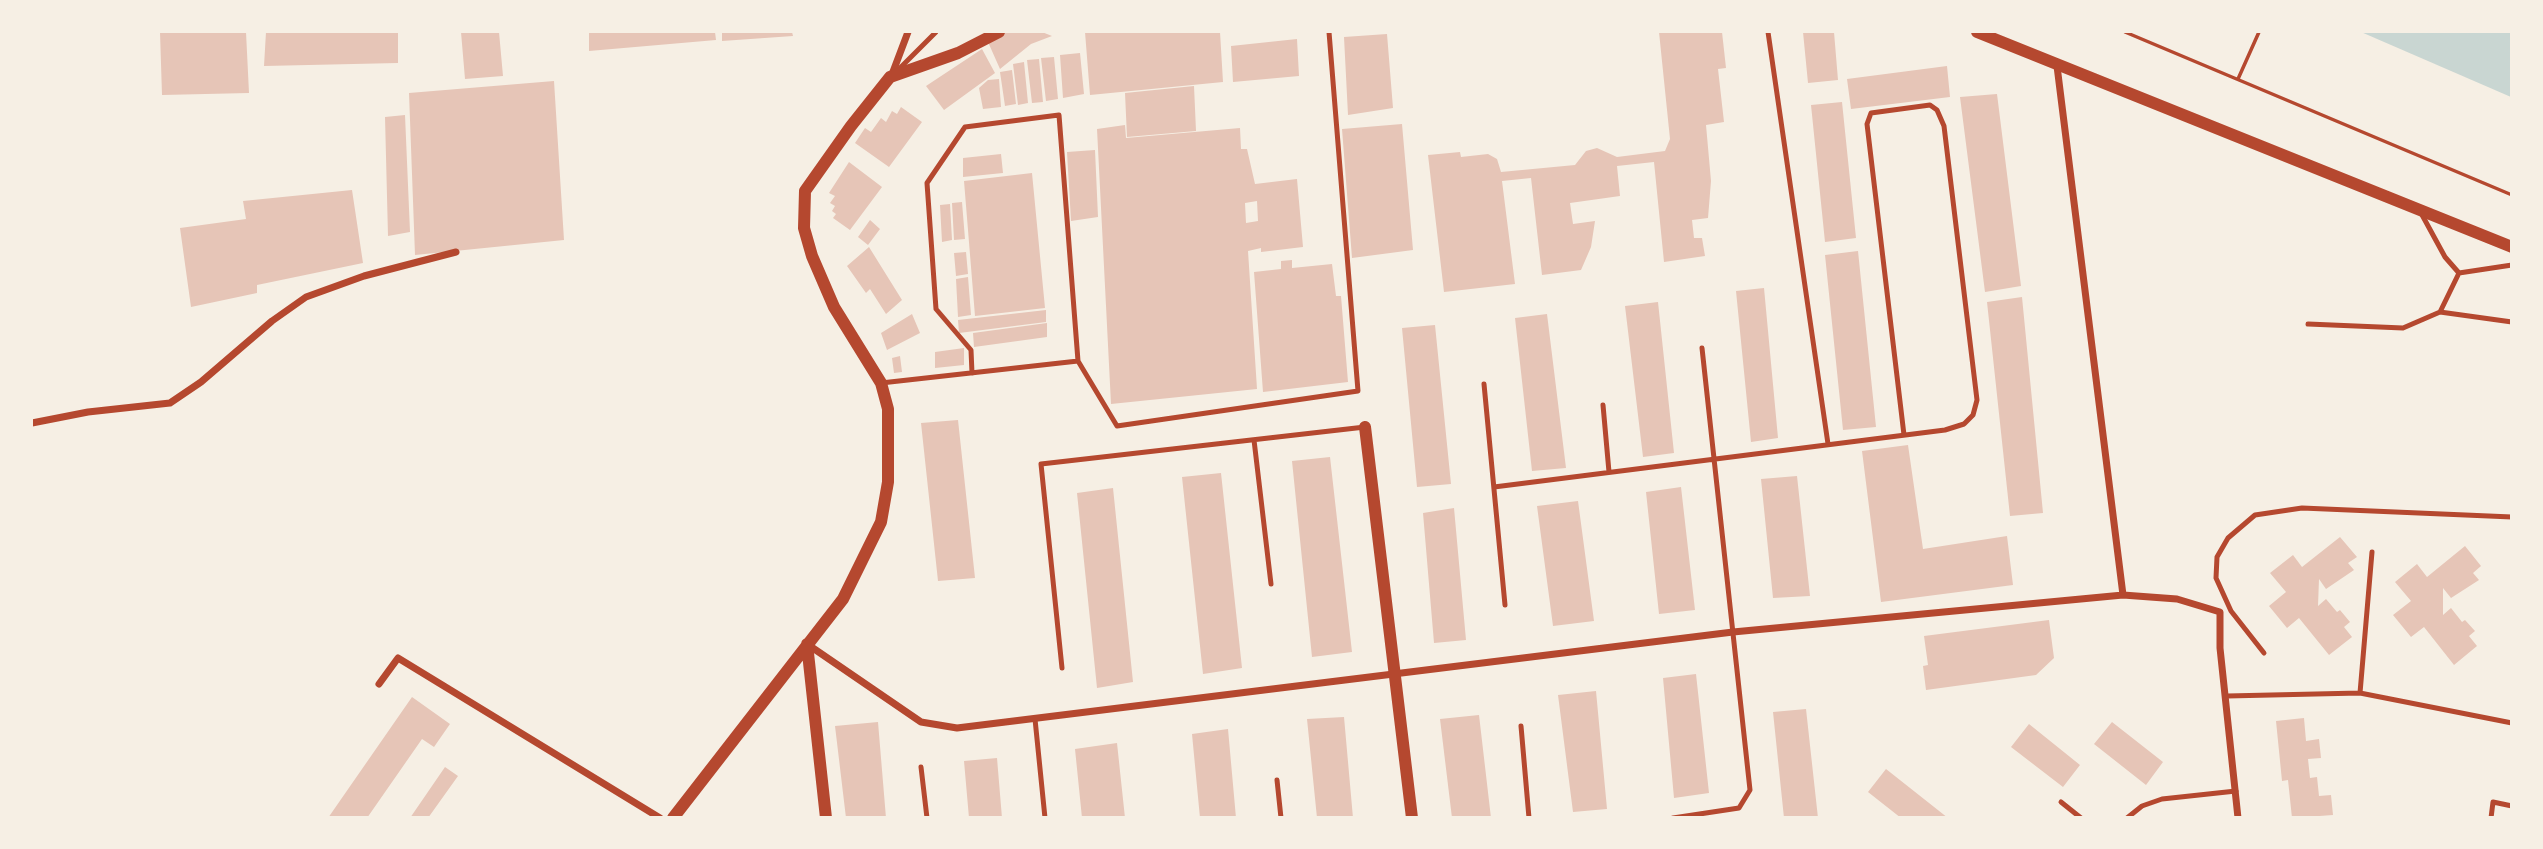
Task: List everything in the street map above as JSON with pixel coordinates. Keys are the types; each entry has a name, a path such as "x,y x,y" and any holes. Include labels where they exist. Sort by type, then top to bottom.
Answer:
{"street":[{"path":"673,817 843,599 881,522 888,482 888,409 881,383 834,307 812,256 804,228 805,191 851,125 890,77 908,32"},
{"path":"890,77 958,52 999,32"},
{"path":"1978,32 2511,247"},
{"path":"2057,66 2123,596"},
{"path":"32,423 88,412 170,403 201,382 272,321 306,297 364,276 456,252"},
{"path":"1364,427 1412,817"},
{"path":"807,644 921,722 957,728 1733,632 2123,596 2177,598 2220,612 2220,648 2238,817"},
{"path":"807,644 827,817"},
{"path":"379,684 398,658 660,817"}],"lane":[{"path":"890,77 936,32"},
{"path":"972,373 971,350 936,309 927,183 965,127 1059,115 1078,361 1116,426 1358,391 1329,32"},
{"path":"1768,32 1828,444"},
{"path":"1494,486 1904,435 1964,424 1973,415 1977,400 1944,126 1937,110 1930,105 1871,113 1867,124 1904,435"},
{"path":"2419,211 2445,257 2459,273"},
{"path":"2459,273 2511,265"},
{"path":"2440,312 2459,273"},
{"path":"2308,324 2403,328 2440,312 2511,322"},
{"path":"1673,817 1739,807 1748,797 1751,777 1703,348"},
{"path":"881,383 1078,361"},
{"path":"1484,384 1506,605"},
{"path":"1603,405 1609,472"},
{"path":"1062,667 1041,464 1364,427"},
{"path":"1254,440 1271,584"},
{"path":"2264,653 2231,611 2217,578 2217,557 2228,538 2255,515 2302,508 2511,517"},
{"path":"2360,693 2372,552"},
{"path":"2227,696 2360,693 2511,723"},
{"path":"1035,719 1045,817"},
{"path":"1521,726 1529,817"},
{"path":"921,768 927,817"},
{"path":"1277,780 1281,817"},
{"path":"2127,817 2142,806 2162,799 2236,791"},
{"path":"2061,802 2081,817"},
{"path":"2491,817 2493,802 2511,806"}],"path":[{"path":"2125,32 2511,195"},
{"path":"2238,79 2259,32"}],"shaded area":[{"path":"2361,32 2511,32 2511,97"}],"building":[{"path":"160,32 246,32 249,93 162,95"},
{"path":"266,32 398,32 398,63 264,66"},
{"path":"461,32 499,32 503,76 465,79"},
{"path":"589,32 715,32 716,40 589,51"},
{"path":"722,32 792,32 793,36 722,41"},
{"path":"1007,32 1042,32 1052,36 1031,44 1000,69 988,42"},
{"path":"1085,32 1220,32 1223,82 1090,95"},
{"path":"1659,32 1722,32 1726,68 1718,69 1724,122 1706,125 1711,181 1708,218 1692,220 1694,238 1702,238 1705,256 1664,262 1654,162 1617,166 1620,196 1570,203 1573,224 1595,221 1591,247 1581,270 1542,275 1531,178 1502,181 1515,284 1444,292 1428,155 1460,152 1461,157 1488,154 1497,159 1501,172 1575,165 1586,151 1597,148 1617,157 1665,151 1670,139"},
{"path":"1803,32 1834,32 1838,80 1808,83"},
{"path":"1387,34 1393,108 1348,115 1344,37"},
{"path":"1297,39 1299,76 1233,82 1231,46"},
{"path":"982,49 995,73 944,110 926,86"},
{"path":"1080,53 1084,94 1063,98 1060,55"},
{"path":"1054,57 1058,99 1046,101 1041,58"},
{"path":"1039,59 1043,102 1032,103 1027,60"},
{"path":"1024,62 1028,103 1018,105 1013,64"},
{"path":"1947,66 1950,97 1851,109 1847,79"},
{"path":"1012,70 1016,104 1005,106 1000,72"},
{"path":"999,79 1001,107 983,109 979,88 988,80"},
{"path":"554,81 564,240 415,255 409,93"},
{"path":"1194,86 1196,131 1127,137 1125,93"},
{"path":"1997,94 2021,286 1985,292 1960,97"},
{"path":"1842,102 1856,238 1825,242 1811,105"},
{"path":"901,107 922,122 889,167 855,143 865,128 871,132 881,118 886,122 892,111 897,114"},
{"path":"405,115 410,232 388,236 385,117"},
{"path":"1402,124 1413,250 1352,258 1342,129"},
{"path":"1125,125 1126,138 1240,128 1241,149 1247,149 1255,184 1297,179 1303,247 1248,251 1257,389 1111,404 1097,129","holes":["1257,201 1258,221 1246,223 1245,203"]},
{"path":"1095,150 1098,217 1071,221 1067,152"},
{"path":"1001,154 1003,173 963,177 963,158"},
{"path":"849,162 882,187 850,230 833,218 836,214 832,211 835,206 830,203 835,196 829,193"},
{"path":"1032,173 1045,308 975,316 964,181"},
{"path":"352,190 363,263 257,285 257,293 191,307 180,228 246,219 243,201"},
{"path":"962,202 965,239 954,240 952,203"},
{"path":"950,204 952,240 942,242 940,205"},
{"path":"870,220 880,229 868,245 858,237"},
{"path":"869,247 902,300 886,314 870,289 866,293 847,266"},
{"path":"1858,251 1876,427 1843,430 1825,255"},
{"path":"966,252 968,274 956,276 954,253"},
{"path":"1292,260 1292,268 1332,264 1336,296 1341,296 1348,382 1263,392 1254,272 1281,269 1281,261"},
{"path":"968,277 971,315 958,317 956,279"},
{"path":"1764,288 1778,438 1751,442 1736,291"},
{"path":"2022,297 2043,513 2010,516 1987,302"},
{"path":"1658,302 1674,453 1643,457 1625,306"},
{"path":"1046,310 1046,322 959,333 958,320"},
{"path":"912,314 920,333 887,350 881,333"},
{"path":"1547,314 1566,468 1532,471 1515,318"},
{"path":"1047,323 1047,337 974,347 973,333"},
{"path":"1435,325 1451,484 1417,487 1402,328"},
{"path":"964,348 964,365 935,368 935,352"},
{"path":"900,356 902,372 894,373 892,358"},
{"path":"958,420 975,578 938,581 921,423"},
{"path":"1908,445 1923,549 2007,536 2013,585 1881,602 1862,451"},
{"path":"1330,457 1352,652 1312,657 1292,461"},
{"path":"1221,473 1242,668 1203,674 1182,477"},
{"path":"1797,476 1810,596 1773,598 1761,479"},
{"path":"1681,487 1695,610 1659,614 1646,492"},
{"path":"1113,488 1133,682 1097,688 1077,493"},
{"path":"1578,501 1594,621 1553,626 1537,506"},
{"path":"1454,508 1466,640 1434,643 1423,513"},
{"path":"2340,537 2357,557 2348,563 2354,570 2326,589 2319,579 2318,606 2326,599 2337,612 2340,610 2350,622 2344,627 2352,637 2329,655 2299,618 2287,628 2269,606 2286,592 2270,573 2293,555 2302,567"},
{"path":"2465,546 2481,566 2473,573 2479,580 2451,598 2443,588 2443,615 2451,608 2462,622 2465,620 2475,631 2469,636 2477,646 2454,665 2424,627 2411,637 2393,615 2411,601 2395,582 2417,564 2427,577"},
{"path":"2049,620 2054,658 2036,675 1926,690 1923,666 1928,665 1924,636"},
{"path":"1696,674 1709,793 1674,798 1663,678"},
{"path":"1596,691 1607,809 1573,812 1558,695"},
{"path":"412,697 450,724 434,747 422,739 367,818 328,818"},
{"path":"1806,709 1818,818 1784,818 1773,712"},
{"path":"1479,715 1491,818 1452,818 1440,719"},
{"path":"1344,717 1353,818 1317,818 1307,719"},
{"path":"2304,718 2306,741 2319,739 2321,758 2308,759 2310,778 2317,777 2319,796 2331,795 2333,815 2292,818 2288,780 2282,781 2276,721"},
{"path":"878,722 886,818 846,818 835,726"},
{"path":"2112,722 2163,762 2146,785 2094,744"},
{"path":"2029,724 2080,765 2063,787 2011,747"},
{"path":"1228,729 1236,818 1200,818 1192,734"},
{"path":"1117,743 1125,818 1082,818 1075,749"},
{"path":"997,758 1002,818 969,818 964,761"},
{"path":"445,767 458,776 428,818 410,818"},
{"path":"1886,769 1948,818 1901,818 1868,792"}]}
